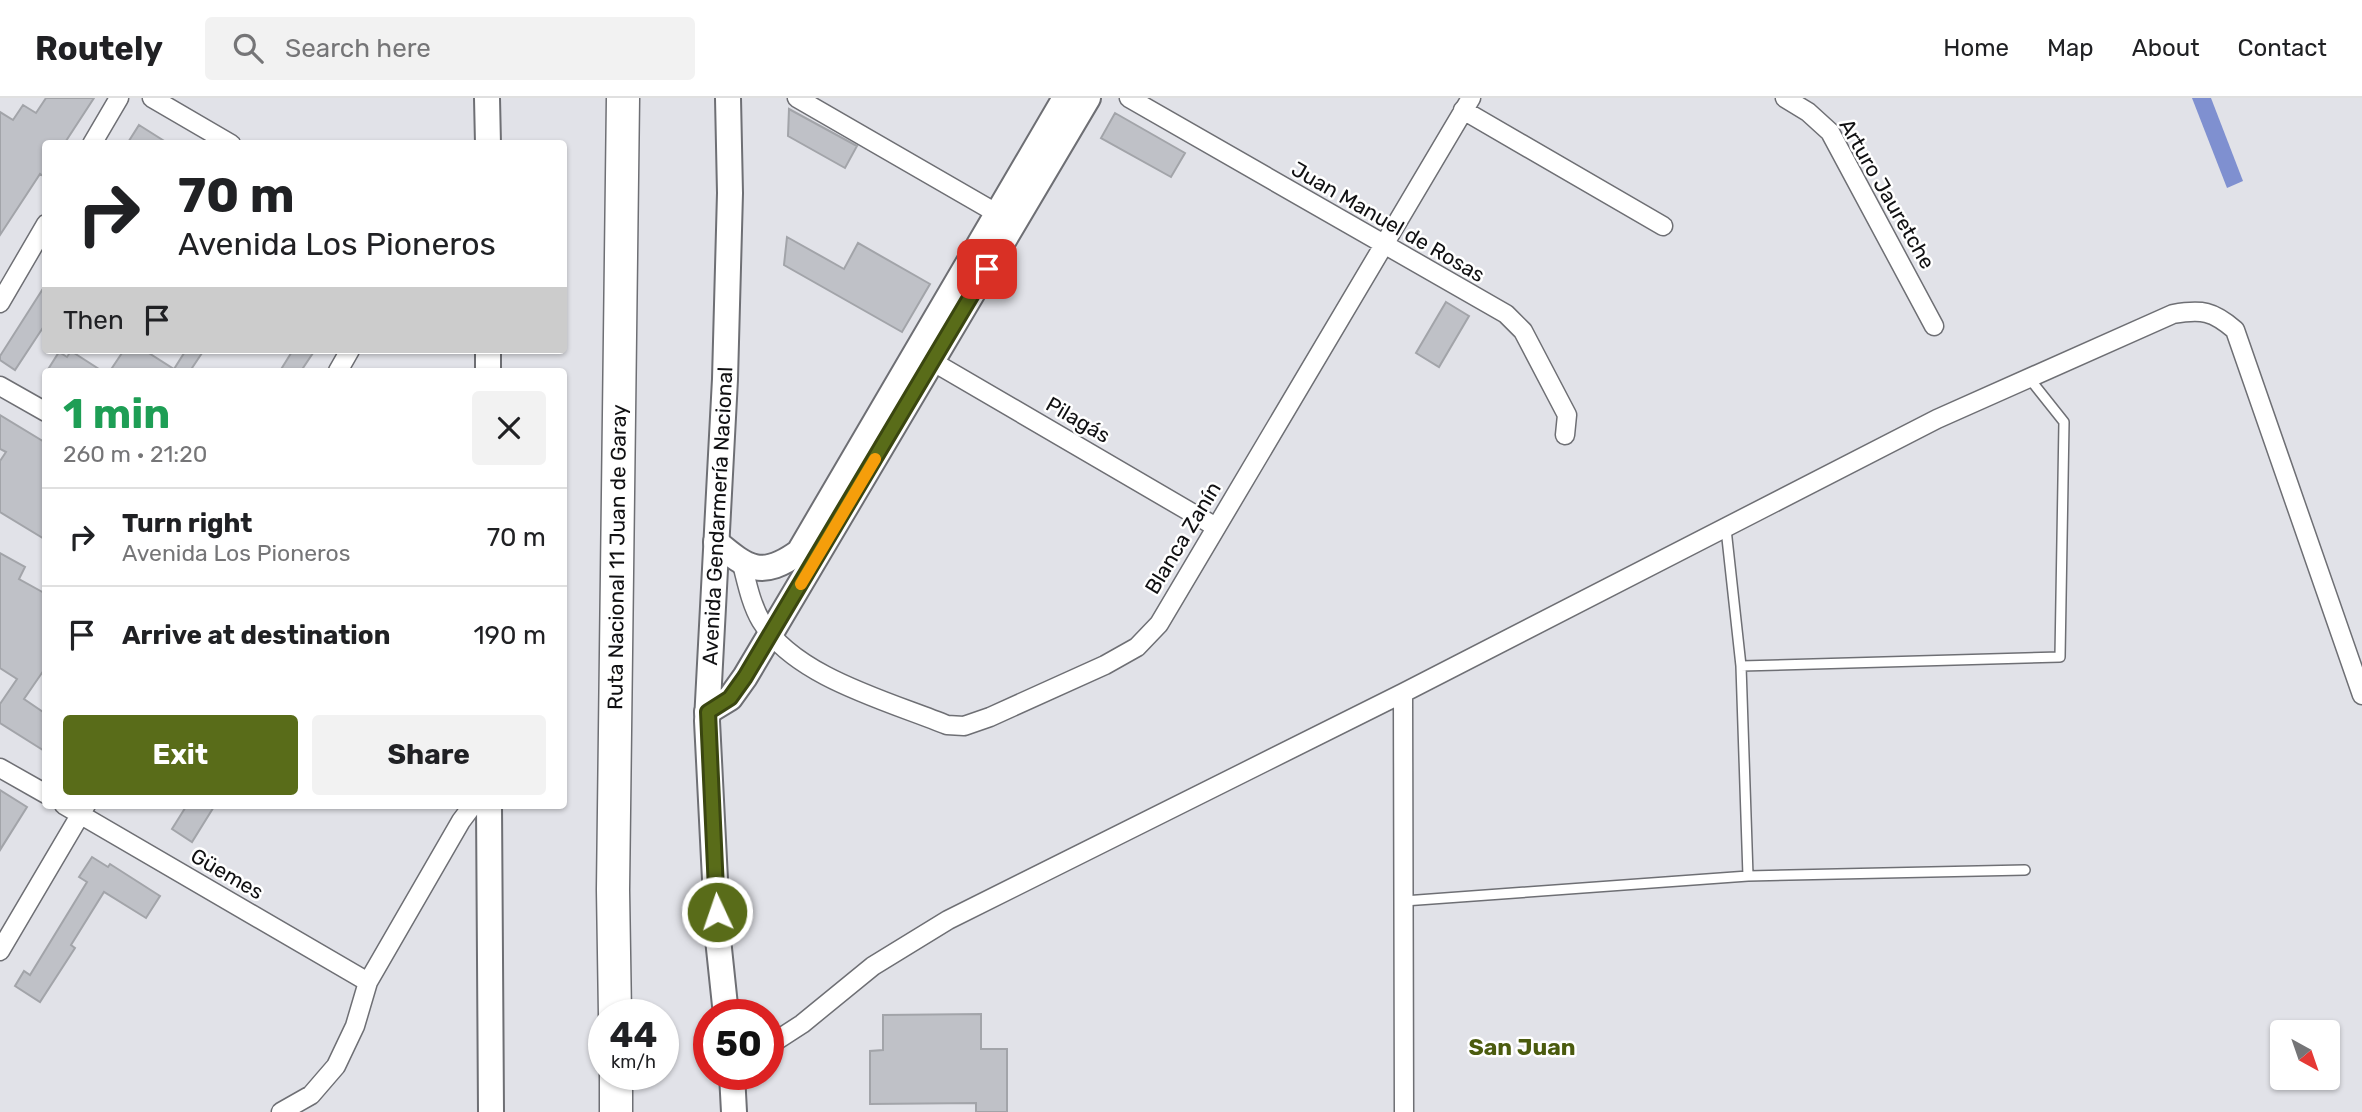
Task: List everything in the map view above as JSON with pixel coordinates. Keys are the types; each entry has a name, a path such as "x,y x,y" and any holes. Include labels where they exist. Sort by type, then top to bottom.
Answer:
{"highway":[{"name":"Ruta Nacional 11 Juan de Garay","path":"615,999 613,890 623,98"},
{"path":"616,1090 616,1112"}],"main road":[{"path":"487,98 488,140"},
{"name":"Avenida Gendarmería Nacional","path":"724,999 718,939 708,712 726,366 730,193 728,98"},
{"path":"1006,218 1065,98"},
{"path":"708,712 730,698 771,634 924,357 1006,218 1088,98"},
{"path":"716,542 742,564 764,569 783,564 799,552 924,357"},
{"path":"489,809 491,1112"},
{"path":"733,1090 734,1112"}],"street":[{"path":"94,140 119,98"},
{"path":"152,98 224,140"},
{"name":"Juan Manuel de Rosas","path":"1129,98 1381,245 1506,314 1523,331 1567,415 1565,435"},
{"name":"Arturo Jauretche","path":"1785,98 1808,112 1830,132 1934,326"},
{"path":"805,100 1006,218"},
{"path":"1467,104 1663,226"},
{"name":"Blanca Zanín","path":"742,564 756,612 771,634 805,665 947,725 964,726 990,717 1137,647 1159,624 1381,245 1467,104"},
{"path":"0,303 42,231"},
{"path":"784,1036 873,966 948,920 1403,693 1937,419 2173,314 2192,311 2217,314 2235,330 2362,695"},
{"name":"Pilagás","path":"924,357 1216,527"},
{"path":"0,386 42,410"},
{"path":"1403,693 1404,1112"},
{"path":"0,768 42,792"},
{"path":"281,1112 311,1095 336,1066 355,1026 368,982 471,809"},
{"path":"0,951 83,810"},
{"name":"Güemes","path":"83,810 368,982"}],"lane":[{"path":"1741,666 2060,657 2064,422 2029,378"},
{"path":"1726,529 1741,666 1748,876"},
{"path":"1404,901 1748,876 2025,870"}],"water":[{"path":"2192,98 2211,98 2243,181 2227,188"}],"building":[{"path":"46,98 94,98 67,140 42,140 42,175 40,174 0,235 0,112 13,120 23,105 36,113"},
{"path":"789,109 857,146 845,168 788,136"},
{"path":"1115,113 1185,153 1171,177 1101,138"},
{"path":"139,125 163,140 130,140"},
{"path":"787,237 844,269 858,243 930,284 902,332 784,265"},
{"path":"42,290 42,329 15,370 0,360"},
{"path":"1446,302 1469,316 1439,367 1416,353"},
{"path":"58,354 67,357 69,354 76,354 97,368 49,368"},
{"path":"121,354 150,354 172,368 112,368"},
{"path":"183,354 201,354 192,368 175,368"},
{"path":"291,354 312,354 303,368 282,368"},
{"path":"0,415 42,441 42,538 0,512 0,461 6,452 0,449"},
{"path":"0,553 25,567 19,579 42,592 42,673 24,699 42,711 42,749 0,723 0,704 17,679 0,668"},
{"path":"0,790 27,807 0,850"},
{"path":"184,809 213,809 192,842 172,829"},
{"path":"92,857 108,867 110,864 160,896 146,918 104,892 71,945 75,948 40,1002 15,986 24,971 30,975 87,882 79,877"},
{"path":"981,1014 981,1049 1007,1049 1007,1112 976,1112 976,1103 870,1104 870,1051 883,1050 883,1015"}],"slow traffic":[{"path":"801,584 875,459"}],"district":[{"name":"San Juan","path":"1522,1047"}],"route":[{"path":"717,912 708,712 730,698 745,677 987,269"}]}
